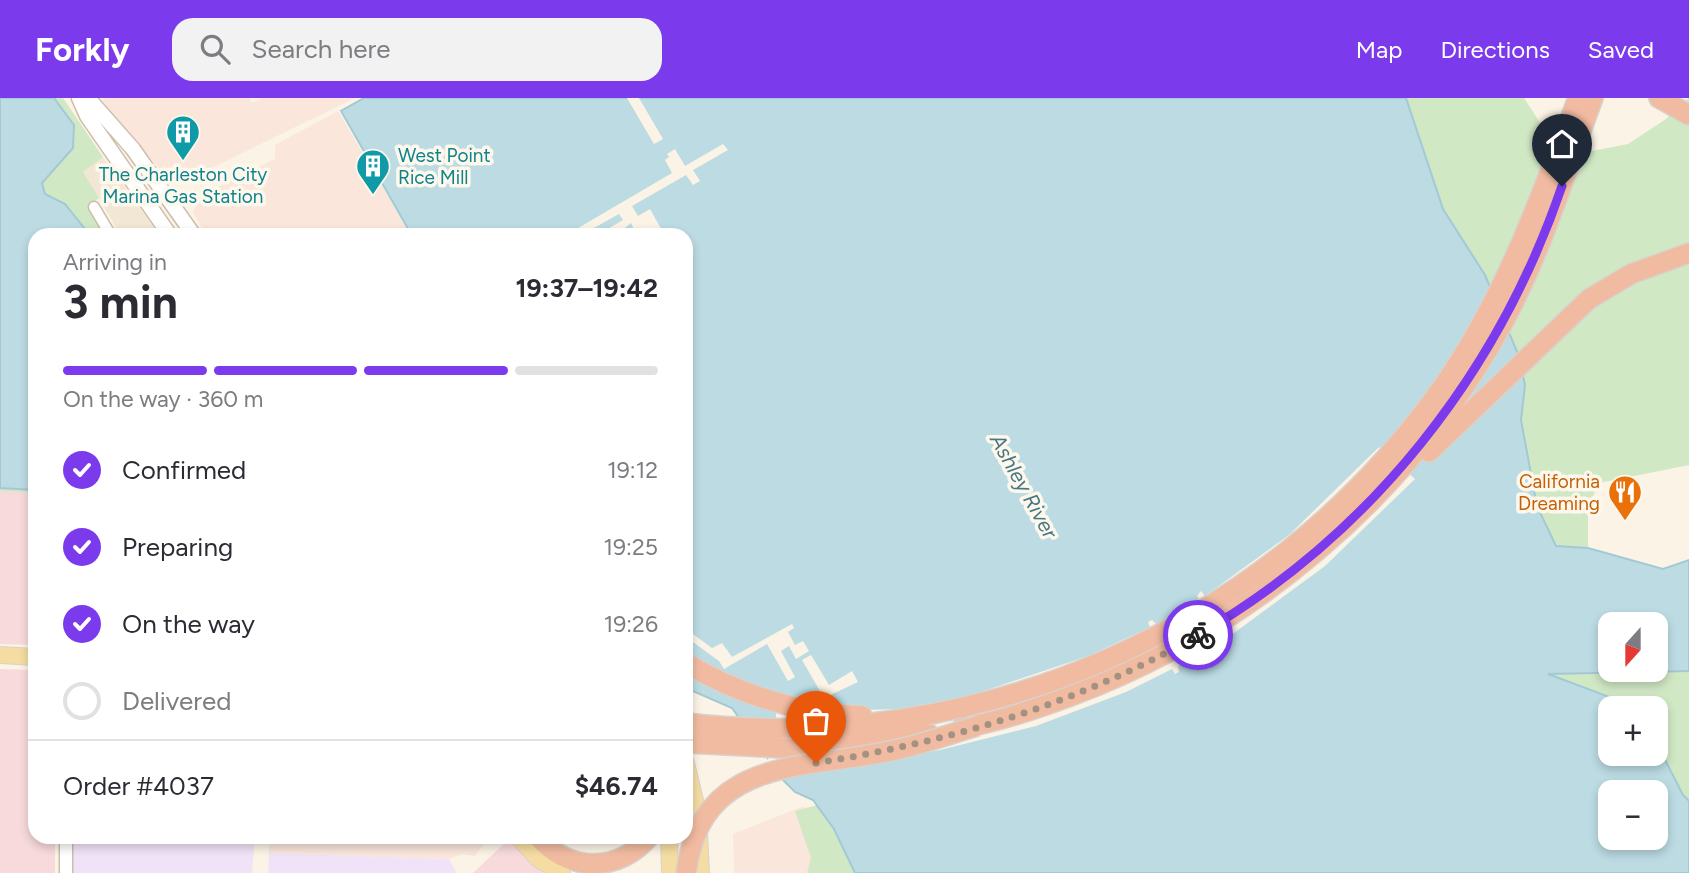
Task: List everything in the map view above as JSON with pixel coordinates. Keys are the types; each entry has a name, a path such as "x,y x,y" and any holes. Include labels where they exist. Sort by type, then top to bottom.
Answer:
{"highway":[{"path":"693,723 796,730 876,724 933,716 1016,695 1069,677 1142,644 1245,583 1337,508 1393,450 1441,389 1503,286 1536,211 1578,98"},
{"path":"1360,513 1412,456 1451,407 1503,324 1546,233 1593,98"},
{"path":"1659,98 1689,115"},
{"path":"693,840 713,807 751,777 771,770 895,750 977,726 1093,688 1165,654 1266,592 1423,457 1589,299 1630,274 1689,253"},
{"path":"693,667 735,690 803,710 854,716 933,716"},
{"path":"693,744 759,749 813,748 879,742 977,726"},
{"path":"547,844 567,859 594,865 627,859 642,844"},
{"path":"675,872 691,844"}],"main road":[{"path":"79,98 87,116 165,228"},
{"path":"88,98 133,149 189,228"},
{"path":"0,655 28,657"},
{"path":"693,792 698,813 701,873"},
{"path":"524,844 538,859 562,873"},
{"path":"670,844 675,872"}],"street":[{"path":"94,207 106,228"},
{"path":"65,844 66,873"}],"shaded area":[{"path":"249,98 252,103 263,98 355,98 179,184 167,178 102,100"},
{"path":"338,111 406,228 202,228 193,213 201,195 275,159 275,145"},
{"path":"103,157 155,228 116,228 83,172"},
{"path":"0,491 28,493 28,645 0,644"},
{"path":"0,669 28,670 28,844 55,844 55,873 0,873"},
{"path":"804,806 832,873 734,873 733,834"},
{"path":"73,844 254,844 252,873 73,873"},
{"path":"269,844 484,844 475,856 462,854 449,859 269,853"},
{"path":"504,844 520,844 551,873 473,873"},
{"path":"269,853 449,859 457,873 268,873"}],"green space":[{"path":"0,98 63,98 103,157 83,172 99,198 89,206 102,228 28,228 28,493 0,491"},
{"path":"1406,98 1524,98 1546,132 1592,151 1628,144 1666,119 1689,98 1689,465 1599,483 1588,507 1588,548 1556,546 1537,506 1521,420 1525,385 1485,275 1443,209"},
{"path":"1668,671 1689,671 1689,801 1683,795 1668,766 1668,696 1607,696 1546,674 1598,673 1598,682 1668,682"},
{"path":"817,805 834,829 855,873 807,873 811,858 795,811"}],"water":[{"path":"0,98 54,98 74,125 73,148 42,183 45,194 65,204 84,228 28,228 28,490 0,488"},
{"name":"Ashley River","path":"364,98 1406,98 1443,209 1485,275 1518,354 1525,385 1521,420 1537,506 1556,546 1588,548 1663,569 1689,560 1689,671 1668,671 1668,612 1598,612 1598,673 1548,674 1607,696 1598,696 1598,766 1668,766 1683,795 1689,801 1689,873 855,873 834,829 813,800 795,792 784,781 732,708 693,691 693,228 408,228 341,111"}],"pier":[{"path":"627,98 639,98 663,139 654,144"},
{"path":"723,144 728,150 693,170 700,181 693,185 686,175 632,206 638,216 650,209 661,228 634,228 631,223 625,228 609,228 623,220 619,214 594,228 578,228 672,173 665,160 669,157 667,154 675,149 685,166"},
{"path":"1379,447 1415,479 1325,566 1230,636 1232,639 1228,642 1226,639 1178,666 1179,672 1175,674 1172,669 1126,692 1036,726 940,750 790,775 776,761 768,761 769,718 776,718 776,712 901,709 972,695 1088,656 1150,627 1148,622 1152,620 1156,624 1199,599 1197,596 1201,591 1205,596 1289,535"},
{"path":"792,624 794,628 788,632 795,645 803,641 809,651 796,659 789,646 781,651 795,677 788,681 767,644 724,669 719,661 693,642 693,634 712,648 722,643 732,657"},
{"path":"811,655 829,685 852,671 858,682 824,698 802,660"}],"way so far":[{"path":"816,763 895,750 1017,715 1129,673 1198,635"}],"place":[{"name":"The Charleston City Marina Gas Station","path":"183,162"},
{"name":"West Point Rice Mill","path":"373,196"},
{"name":"California Dreaming","path":"1625,522"}],"route":[{"path":"1198,635 1266,592 1328,541 1360,513 1412,456 1451,407 1503,324 1531,269 1562,186"}]}
